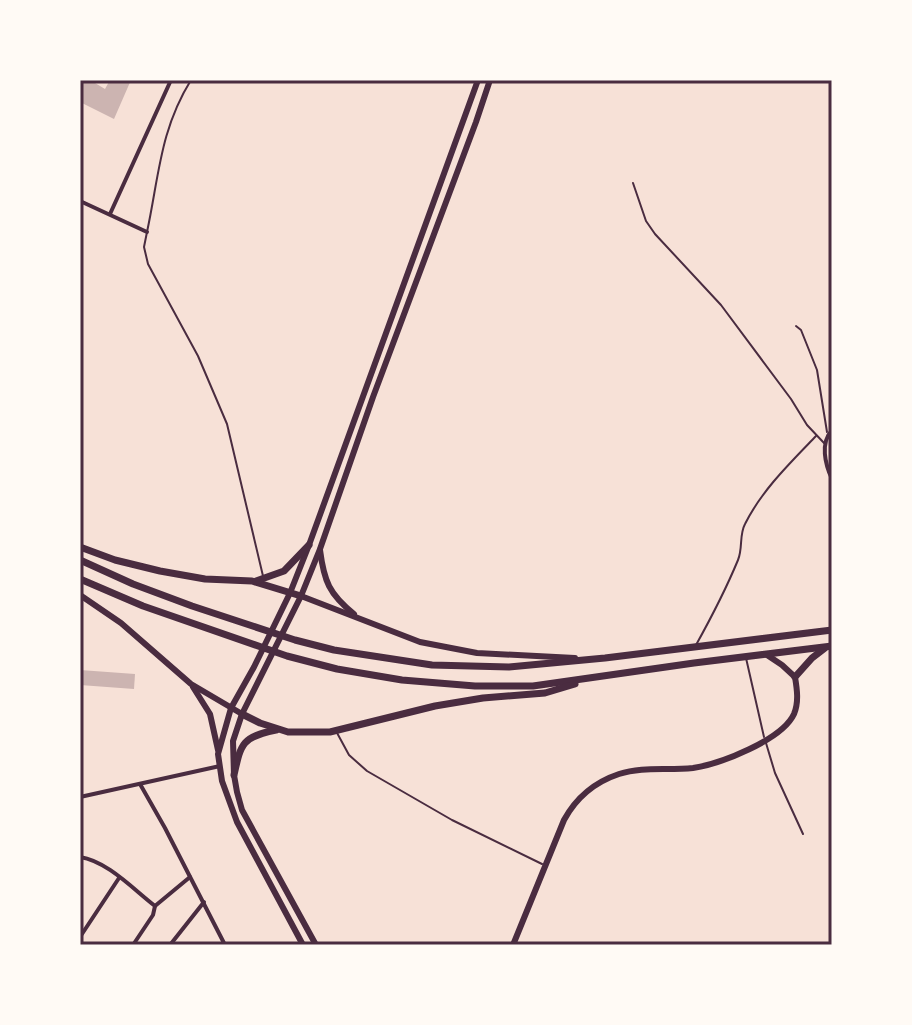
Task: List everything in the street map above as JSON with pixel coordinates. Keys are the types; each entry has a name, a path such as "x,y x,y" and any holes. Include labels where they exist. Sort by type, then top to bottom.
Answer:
{"main road":[{"path":"218,754 231,708 290,593 309,545 478,80"},
{"path":"316,945 242,810 234,775 233,741 242,714 301,596 320,549 490,80"},
{"path":"80,547 160,571 205,579 252,581 284,571 309,545"},
{"path":"320,549 323,573 330,591 360,619"},
{"path":"80,560 133,584 295,640 334,650 432,665 509,667 832,630"},
{"path":"80,579 143,606 287,656 337,669 402,680 475,686 533,686 829,647"},
{"path":"252,581 301,596 420,642 477,653 594,659"},
{"path":"80,595 121,623 191,684 260,723 288,732 336,730 447,704 545,693 600,677"},
{"path":"795,677 812,658 829,647"},
{"path":"513,945 568,813 585,793 598,783 633,770 705,765 765,740 784,727 796,710 795,677 767,655"},
{"path":"191,684 210,714 225,793 237,822 303,945"},
{"path":"234,775 245,741 260,733 279,729"}],"street":[{"path":"110,214 171,80"},
{"path":"80,201 147,232"},
{"path":"830,432 825,453 832,479"},
{"path":"80,797 220,766"},
{"path":"140,784 225,945"},
{"path":"80,857 101,864 155,906"},
{"path":"155,906 190,877"},
{"path":"80,937 119,878"},
{"path":"170,945 204,902"},
{"path":"133,945 156,910 155,906"}],"lane":[{"path":"191,80 177,104 165,136 144,247 148,264 198,356 227,424 264,579"},
{"path":"633,183 646,221 655,234 721,305 807,425 825,443"},
{"path":"796,326 801,330 817,370 830,432"},
{"path":"696,646 739,557 742,531 749,516 775,480 817,435"},
{"path":"746,656 775,773 803,834"},
{"path":"336,730 349,755 367,771 452,820 544,865"}],"building":[{"path":"80,80 90,80 105,89 110,80 131,80 114,119 80,102"},
{"path":"80,670 135,674 134,689 80,685"}]}
